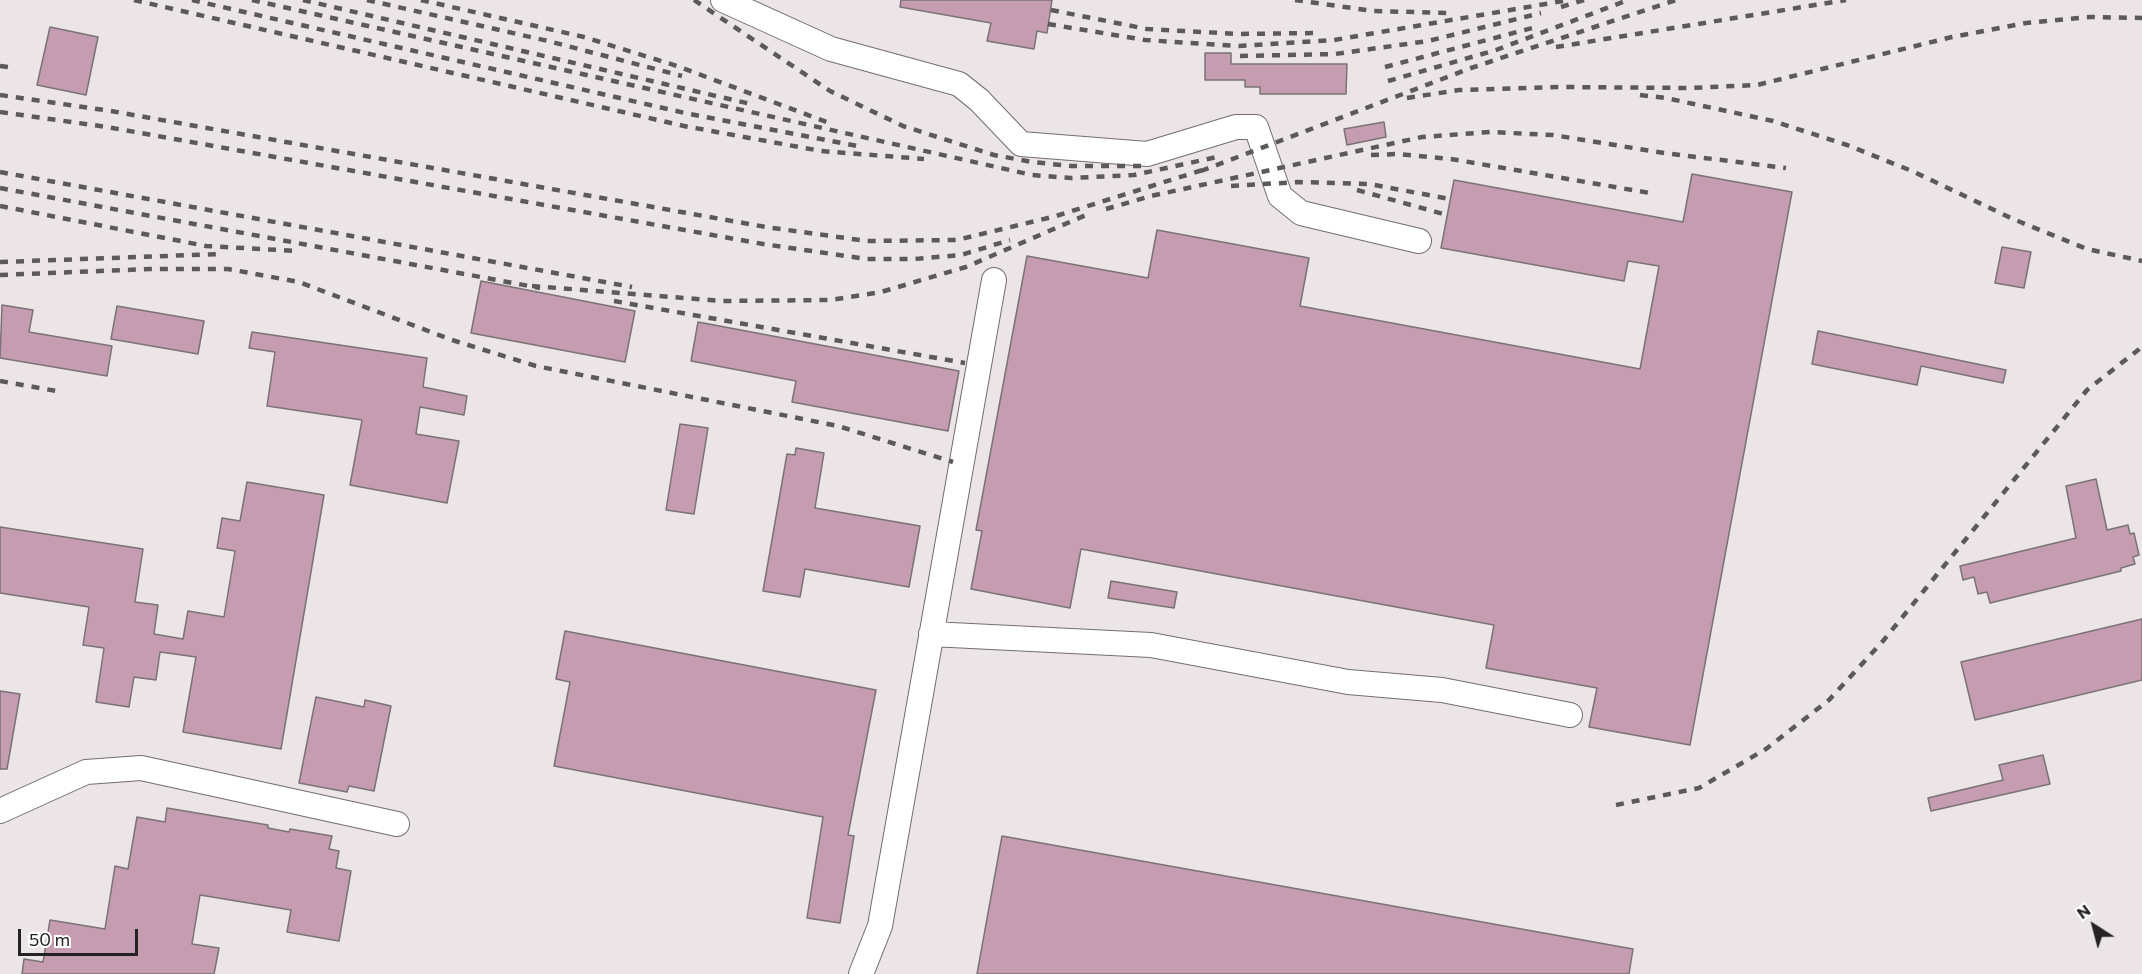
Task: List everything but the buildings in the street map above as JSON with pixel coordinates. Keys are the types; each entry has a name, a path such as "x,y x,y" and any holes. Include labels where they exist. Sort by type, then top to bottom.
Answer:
{"street":[{"path":"723,0 831,50 959,84 979,100 1021,144 1147,154 1236,127 1256,127 1280,196 1300,213 1419,242"},
{"path":"861,974 880,926 994,280"},
{"path":"931,634 1151,645 1348,682 1442,690 1570,715"},
{"path":"0,811 86,772 141,768 398,824"}],"railway":[{"path":"134,0 684,126 821,151 924,159"},
{"path":"192,0 685,113 857,146"},
{"path":"252,0 1032,175 1071,178 1134,175 1217,157"},
{"path":"303,0 755,105"},
{"path":"367,0 548,41 682,76"},
{"path":"421,0 584,37 677,66 832,124"},
{"path":"694,0 830,91 903,126 994,155 1032,162 1071,166 1141,166"},
{"path":"1295,0 1373,11 1450,13"},
{"path":"1048,24 1145,40 1239,46 1334,40 1569,0"},
{"path":"1561,7 1584,0"},
{"path":"1388,81 1496,50 1628,0"},
{"path":"1201,171 1471,68 1676,0"},
{"path":"1556,47 1846,0"},
{"path":"1051,10 1147,29 1239,34 1315,33"},
{"path":"1240,56 1335,54 1428,41 1541,13"},
{"path":"1407,98 1459,90 1558,87 1689,88 1757,85 1952,37 2026,23 2090,17 2142,18"},
{"path":"1385,67 1536,27"},
{"path":"0,66 8,67"},
{"path":"0,95 111,111 766,227 867,241 957,240 1056,216 1209,168"},
{"path":"1640,95 1666,98 1773,121 1847,145 1912,171 2013,219 2087,249 2142,261"},
{"path":"0,112 107,127 763,244 867,259 914,259 961,255 1010,240"},
{"path":"1106,209 1151,196 1422,137 1490,132 1553,135 1664,153 1786,168"},
{"path":"1371,155 1398,154 1451,159 1650,193"},
{"path":"0,172 632,287"},
{"path":"1231,186 1298,182 1369,184 1450,199"},
{"path":"0,188 540,288"},
{"path":"1357,190 1447,215"},
{"path":"0,206 206,246 297,251"},
{"path":"532,286 723,301 830,300 881,292 966,267 1086,215"},
{"path":"0,262 220,254"},
{"path":"0,275 150,269 228,269 299,282 452,340 536,366 838,426 953,462"},
{"path":"614,301 965,363"},
{"path":"1616,805 1699,788 1766,749 1829,700 1883,641 2087,390 2142,347"},
{"path":"0,381 62,392"}]}
